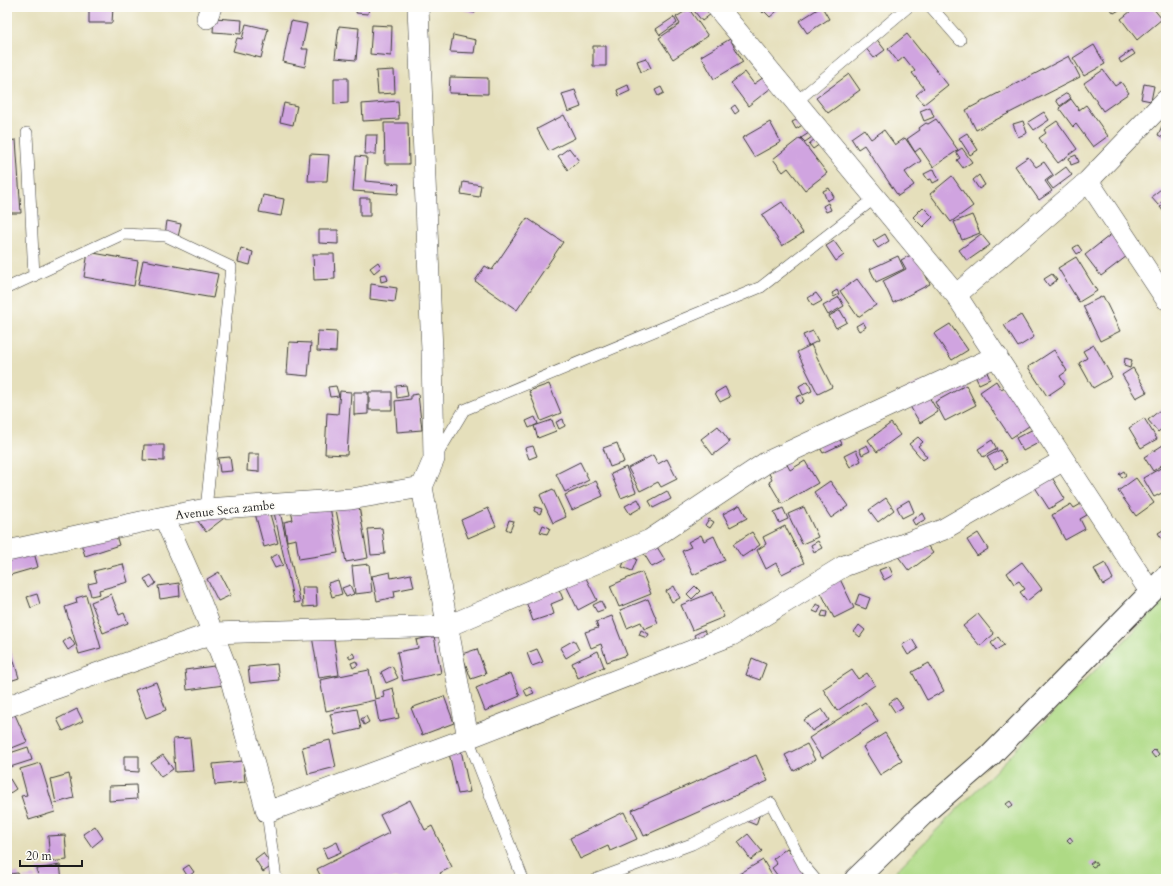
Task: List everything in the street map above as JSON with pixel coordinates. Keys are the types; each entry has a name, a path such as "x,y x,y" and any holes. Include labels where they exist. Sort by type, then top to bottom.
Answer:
{"street":[{"path":"418,7 432,351 434,459 422,487 468,738"},
{"path":"717,7 956,295 1151,593"},
{"path":"956,295 1088,181 1166,100"},
{"path":"1088,181 1166,299"},
{"path":"7,707 42,693 213,633 448,626 650,540 767,462 996,356"},
{"path":"164,517 192,580 231,680 268,812 468,738 732,635 844,566 942,530 1064,460"},
{"name":"Avenue Seca zambe","path":"7,551 206,509 352,499 422,487"},
{"path":"856,879 922,814 990,756 1166,578"}],"lane":[{"path":"796,102 908,7"},
{"path":"931,7 960,40"},
{"path":"27,133 34,276"},
{"path":"434,459 464,410 762,287 876,198"},
{"path":"7,288 123,234 166,236 231,267 206,509"},
{"path":"468,738 523,879"},
{"path":"597,879 692,844 771,804 804,866 815,879"},
{"path":"268,812 276,879"}],"green space":[{"path":"1166,599 1166,879 888,879"}],"building":[{"path":"89,7 113,7 112,23 89,23"},
{"path":"357,7 369,7 368,14 356,13"},
{"path":"465,7 477,7 475,13 464,10"},
{"path":"691,7 705,7 711,14 702,21"},
{"path":"758,7 782,7 770,17 764,11 763,13"},
{"path":"821,7 829,19 807,33 799,21"},
{"path":"1109,7 1119,7 1121,9 1114,13"},
{"path":"1136,7 1152,7 1162,19 1137,40 1121,19"},
{"path":"689,9 708,36 673,59 659,38 680,24 676,17"},
{"path":"674,17 677,23 660,35 656,29"},
{"path":"214,18 242,20 241,34 213,32"},
{"path":"291,21 307,24 302,49 308,49 305,67 283,62"},
{"path":"246,24 268,29 261,58 233,51 237,38 242,39"},
{"path":"372,25 392,26 391,56 370,54"},
{"path":"339,26 359,28 356,60 335,58"},
{"path":"907,34 948,85 924,104 916,95 924,88 912,73 915,71 904,57 898,62 888,49"},
{"path":"453,35 476,40 474,53 450,52"},
{"path":"875,37 885,50 874,58 863,45"},
{"path":"730,39 743,62 714,79 701,56"},
{"path":"1094,45 1105,64 1084,76 1073,58"},
{"path":"593,46 606,46 606,66 593,66"},
{"path":"1132,50 1135,54 1121,63 1119,59"},
{"path":"1069,56 1080,77 976,130 966,110"},
{"path":"646,58 651,68 641,72 637,61"},
{"path":"394,70 395,93 378,94 376,71"},
{"path":"1103,70 1115,86 1121,82 1129,93 1103,111 1084,83"},
{"path":"745,72 754,84 764,77 771,88 748,106 731,83"},
{"path":"849,74 860,90 828,113 816,98"},
{"path":"450,77 488,78 488,94 449,93"},
{"path":"334,78 348,78 348,103 334,104"},
{"path":"1144,84 1154,86 1151,101 1141,99"},
{"path":"628,85 630,91 619,96 617,90"},
{"path":"661,87 664,93 658,96 655,90"},
{"path":"575,90 581,107 568,112 562,94"},
{"path":"1067,93 1071,98 1060,106 1056,100"},
{"path":"1071,99 1079,110 1086,105 1108,136 1093,147 1076,124 1073,127 1059,108"},
{"path":"398,101 399,119 363,121 362,104"},
{"path":"284,103 297,106 293,125 280,122"},
{"path":"735,105 739,111 735,114 731,108"},
{"path":"930,107 934,117 924,121 920,111"},
{"path":"1044,112 1049,120 1034,130 1028,122"},
{"path":"564,115 575,138 549,151 537,129"},
{"path":"800,118 804,124 796,129 792,122"},
{"path":"936,119 958,150 933,167 920,148 915,152 907,139 920,130 919,128 926,123 928,124"},
{"path":"1023,121 1027,133 1018,137 1013,124"},
{"path":"1057,121 1077,149 1058,163 1039,138 1046,133 1044,130"},
{"path":"770,122 781,142 754,157 742,138"},
{"path":"384,123 408,123 409,164 385,164"},
{"path":"1162,126 1166,128 1166,139 1158,135"},
{"path":"864,129 871,139 884,130 895,145 905,138 921,161 905,172 914,185 898,196 864,145 858,149 851,138"},
{"path":"809,133 812,137 805,142 801,138"},
{"path":"967,133 978,150 970,155 959,138"},
{"path":"366,135 377,135 376,154 365,154"},
{"path":"800,138 827,173 805,190 788,168 783,172 773,159"},
{"path":"816,138 820,144 813,149 809,144"},
{"path":"16,140 21,213 7,213 7,141"},
{"path":"569,148 579,161 568,170 558,156"},
{"path":"962,148 972,162 963,168 957,160 960,158 956,152"},
{"path":"310,154 329,155 327,181 308,181"},
{"path":"1076,155 1079,162 1071,165 1069,158"},
{"path":"356,156 367,157 365,181 399,184 398,194 353,191"},
{"path":"1028,157 1036,167 1044,162 1053,175 1045,181 1052,191 1039,200 1015,166"},
{"path":"1066,167 1072,175 1053,189 1047,181"},
{"path":"934,169 939,180 933,183 931,179 928,180 924,174"},
{"path":"979,175 985,185 979,189 973,180"},
{"path":"952,176 973,206 951,222 930,194"},
{"path":"463,182 481,185 479,197 461,194"},
{"path":"829,188 834,197 827,201 823,191"},
{"path":"1161,189 1166,194 1166,199 1158,205 1151,197"},
{"path":"263,195 284,199 281,216 259,212"},
{"path":"360,198 370,198 370,216 360,216"},
{"path":"782,202 803,233 782,246 762,215"},
{"path":"828,203 831,210 826,212 823,206"},
{"path":"1166,203 1166,210 1164,212 1160,207"},
{"path":"923,207 933,217 923,227 913,217"},
{"path":"972,215 980,233 962,240 954,222"},
{"path":"527,218 563,242 517,310 475,281 485,266 492,270"},
{"path":"167,221 181,224 178,237 165,235"},
{"path":"319,230 338,230 338,244 319,243"},
{"path":"1114,232 1131,253 1101,276 1085,255"},
{"path":"885,234 889,241 878,248 873,241"},
{"path":"981,234 990,245 967,261 959,250"},
{"path":"834,241 844,255 836,261 826,246"},
{"path":"1078,245 1082,251 1077,254 1073,248"},
{"path":"241,248 253,252 250,265 238,262"},
{"path":"88,252 138,261 134,286 84,277"},
{"path":"915,253 930,284 893,303 883,281 906,269 901,260"},
{"path":"313,254 334,254 335,279 314,280"},
{"path":"898,256 904,269 876,282 870,269"},
{"path":"1076,257 1097,291 1079,302 1058,268"},
{"path":"143,260 218,274 213,298 138,285"},
{"path":"378,262 381,267 374,273 370,268"},
{"path":"386,274 388,280 381,282 380,275"},
{"path":"1052,274 1057,280 1049,286 1044,279"},
{"path":"857,279 876,305 858,317 840,291"},
{"path":"371,284 397,288 395,302 370,299"},
{"path":"837,290 839,294 834,297 832,293"},
{"path":"816,293 822,301 813,306 808,298"},
{"path":"1103,296 1120,331 1100,341 1083,306"},
{"path":"839,297 844,306 828,315 823,306"},
{"path":"840,310 847,322 836,328 829,316"},
{"path":"1021,315 1034,337 1018,347 1004,325"},
{"path":"863,322 866,327 859,331 856,326"},
{"path":"950,324 968,350 952,360 934,334"},
{"path":"318,331 337,332 336,352 317,351"},
{"path":"813,331 818,341 808,346 803,335"},
{"path":"289,342 311,343 308,376 287,374"},
{"path":"811,345 832,387 818,394 797,352"},
{"path":"1094,345 1112,377 1093,388 1079,363 1087,358 1083,351"},
{"path":"1054,350 1067,371 1060,376 1065,384 1047,396 1028,367"},
{"path":"1125,358 1132,360 1130,368 1124,366"},
{"path":"985,368 990,379 979,384 974,374"},
{"path":"1133,368 1147,392 1136,398 1122,375"},
{"path":"808,381 812,391 803,395 799,386"},
{"path":"996,381 1001,389 1007,386 1032,424 1011,438 980,392"},
{"path":"920,382 938,412 920,423 902,393"},
{"path":"549,384 561,413 541,421 529,391"},
{"path":"406,385 408,396 397,398 396,386"},
{"path":"966,385 976,405 945,421 935,402"},
{"path":"336,386 339,396 330,397 328,387"},
{"path":"725,387 730,397 720,402 715,393"},
{"path":"340,391 351,392 347,455 325,454 327,413 338,414"},
{"path":"354,392 368,392 368,414 354,415"},
{"path":"369,392 392,392 392,410 369,410"},
{"path":"418,394 422,430 397,432 395,401 411,399 411,395"},
{"path":"801,395 804,401 799,404 796,397"},
{"path":"1166,405 1166,425 1158,432 1148,420"},
{"path":"535,417 538,424 529,428 526,421"},
{"path":"1144,418 1157,439 1141,448 1129,428"},
{"path":"563,419 565,426 559,429 556,422"},
{"path":"552,420 556,431 538,438 534,426"},
{"path":"891,423 900,435 877,452 868,440"},
{"path":"718,426 730,442 713,455 701,439"},
{"path":"1039,426 1046,439 1023,451 1016,438"},
{"path":"834,427 842,444 823,453 814,437"},
{"path":"918,437 923,442 918,446 927,457 923,460 909,444"},
{"path":"992,440 997,449 983,457 978,449"},
{"path":"617,443 624,462 610,467 603,448"},
{"path":"144,445 164,445 164,461 143,460"},
{"path":"867,445 870,451 862,455 859,449"},
{"path":"1163,445 1166,449 1166,462 1153,471 1144,457"},
{"path":"533,446 537,456 529,459 525,448"},
{"path":"856,450 861,461 850,467 844,456"},
{"path":"1000,450 1007,462 995,469 987,457"},
{"path":"248,454 259,454 259,472 247,471"},
{"path":"653,455 658,464 667,459 677,479 661,487 658,482 640,491 628,468"},
{"path":"230,457 232,471 220,472 218,458"},
{"path":"785,461 790,470 805,461 818,483 782,504 769,482 772,480 768,471"},
{"path":"580,462 589,480 565,492 556,474"},
{"path":"1166,465 1166,491 1154,497 1143,478"},
{"path":"626,467 636,492 621,498 611,474"},
{"path":"1124,471 1126,475 1122,478 1119,474"},
{"path":"1050,474 1065,499 1049,509 1029,478"},
{"path":"1136,478 1154,503 1136,516 1118,491"},
{"path":"596,481 603,496 572,510 565,495"},
{"path":"830,481 848,506 831,518 814,492"},
{"path":"553,489 566,517 553,523 540,495"},
{"path":"667,491 671,499 653,508 649,501"},
{"path":"328,495 338,553 299,559 296,539 287,541 284,522 293,520 289,502"},
{"path":"357,495 368,558 346,562 334,499"},
{"path":"221,497 232,512 206,532 194,516"},
{"path":"277,498 300,602 294,603 271,499"},
{"path":"886,498 894,510 878,522 869,510"},
{"path":"638,499 642,507 630,514 625,506"},
{"path":"909,500 914,512 902,518 897,507"},
{"path":"267,503 278,543 264,547 253,506"},
{"path":"1071,504 1074,508 1081,504 1087,515 1080,519 1085,529 1065,540 1052,515"},
{"path":"740,505 747,518 730,527 723,514"},
{"path":"535,507 542,509 540,514 534,511"},
{"path":"804,507 818,537 802,544 788,514"},
{"path":"488,508 496,526 468,538 461,520"},
{"path":"783,508 788,519 779,523 774,512"},
{"path":"923,513 926,519 915,525 912,520"},
{"path":"709,519 714,522 710,528 705,525"},
{"path":"111,520 119,545 85,556 77,531"},
{"path":"509,520 514,521 510,531 506,529"},
{"path":"543,525 550,528 547,534 540,532"},
{"path":"785,526 804,563 782,574 776,563 766,569 757,550 766,544 763,537"},
{"path":"382,528 385,554 371,555 368,529"},
{"path":"1166,528 1166,541 1164,542 1158,533"},
{"path":"752,532 760,545 742,557 733,544"},
{"path":"918,533 933,553 909,571 897,555"},
{"path":"978,533 988,549 977,556 967,540"},
{"path":"701,535 704,541 714,536 725,560 693,575 682,551 691,547 688,542"},
{"path":"818,541 822,548 814,552 811,545"},
{"path":"31,542 38,567 7,576 7,548"},
{"path":"654,542 665,560 652,567 641,549"},
{"path":"278,554 283,565 275,568 270,558"},
{"path":"627,555 637,559 632,571 622,567"},
{"path":"1022,562 1042,589 1027,601 1020,592 1025,589 1019,581 1014,584 1007,573"},
{"path":"1105,563 1113,579 1103,585 1094,569"},
{"path":"123,564 128,582 99,590 100,594 91,596 88,584 97,582 94,571"},
{"path":"369,564 372,592 355,594 352,566"},
{"path":"889,566 893,575 884,580 879,570"},
{"path":"219,572 231,595 218,601 207,579"},
{"path":"390,572 391,578 411,574 414,587 394,591 395,597 377,601 372,576"},
{"path":"583,572 597,600 578,610 564,581"},
{"path":"642,572 651,594 619,607 610,586"},
{"path":"151,575 156,583 150,588 144,579"},
{"path":"838,575 854,608 834,618 817,585"},
{"path":"555,579 563,599 551,604 554,614 533,621 522,591"},
{"path":"338,580 342,594 332,597 328,583"},
{"path":"179,583 180,596 160,599 158,586"},
{"path":"350,585 354,594 346,597 342,588"},
{"path":"674,586 680,598 672,602 666,591"},
{"path":"695,586 700,591 692,599 687,594"},
{"path":"302,587 316,587 317,606 303,607"},
{"path":"713,592 724,617 692,630 681,605"},
{"path":"37,594 40,604 31,608 27,597"},
{"path":"111,594 119,615 124,613 128,623 103,633 91,602"},
{"path":"859,594 870,598 866,609 855,605"},
{"path":"86,595 101,648 79,654 65,607 77,603 76,598"},
{"path":"648,599 658,623 644,629 641,622 627,628 620,610"},
{"path":"601,601 605,609 597,612 593,605"},
{"path":"816,604 821,606 818,613 813,611"},
{"path":"823,611 827,612 826,617 821,616"},
{"path":"978,614 994,634 980,646 963,626"},
{"path":"612,616 627,655 607,662 601,644 591,648 585,632 598,628 596,622"},
{"path":"859,625 865,630 860,637 854,632"},
{"path":"332,627 339,675 319,678 311,630"},
{"path":"641,630 649,634 647,638 639,635"},
{"path":"704,630 708,638 698,643 694,635"},
{"path":"434,636 441,673 403,681 397,652 418,648 416,640"},
{"path":"70,637 75,645 68,650 63,642"},
{"path":"998,637 1004,645 996,650 991,643"},
{"path":"7,638 19,678 7,682"},
{"path":"912,639 918,649 908,655 902,645"},
{"path":"574,640 579,650 566,658 560,648"},
{"path":"477,649 486,674 471,679 462,654"},
{"path":"537,649 543,662 532,666 527,653"},
{"path":"598,651 604,667 578,678 572,663"},
{"path":"353,653 355,657 350,659 348,656"},
{"path":"752,658 766,664 760,680 746,675"},
{"path":"356,661 358,665 353,668 351,663"},
{"path":"929,663 944,691 927,700 912,672"},
{"path":"277,664 279,680 250,683 248,667"},
{"path":"221,665 224,685 187,690 185,670"},
{"path":"392,666 398,678 386,683 381,672"},
{"path":"369,670 375,699 384,697 383,691 393,688 399,718 379,722 375,700 326,711 320,680"},
{"path":"852,670 858,679 867,673 875,685 837,711 823,689"},
{"path":"511,673 520,696 485,711 476,688"},
{"path":"156,682 166,710 146,718 135,690"},
{"path":"530,687 534,693 527,696 524,690"},
{"path":"444,696 454,723 422,735 411,708"},
{"path":"896,698 903,707 895,712 889,703"},
{"path":"865,702 878,721 822,758 809,738"},
{"path":"77,709 83,721 63,731 57,719"},
{"path":"357,709 361,729 335,735 330,714"},
{"path":"822,709 829,720 812,731 804,720"},
{"path":"13,710 27,742 7,750 7,713"},
{"path":"366,716 369,722 364,725 361,719"},
{"path":"885,733 902,761 880,775 863,747"},
{"path":"190,738 193,771 175,772 173,739"},
{"path":"330,740 336,767 308,774 302,747"},
{"path":"807,744 815,760 794,771 785,755"},
{"path":"28,747 32,760 7,768 7,754"},
{"path":"1155,749 1159,754 1155,758 1151,753"},
{"path":"461,750 470,792 458,794 449,753"},
{"path":"163,755 173,769 161,777 151,763"},
{"path":"756,755 768,781 644,836 632,810"},
{"path":"124,756 139,756 139,772 124,771"},
{"path":"243,761 245,782 215,785 213,764"},
{"path":"40,763 55,812 29,820 21,796 27,795 20,769"},
{"path":"69,774 74,798 56,803 51,779"},
{"path":"10,779 16,789 7,795 7,781"},
{"path":"136,785 137,799 109,801 109,786"},
{"path":"410,800 425,830 432,826 452,867 440,873 443,879 322,879 317,869 389,833 380,815"},
{"path":"1010,801 1013,805 1009,808 1006,804"},
{"path":"624,812 637,839 610,851 608,846 580,859 570,838"},
{"path":"760,813 756,825 744,820"},
{"path":"95,826 103,838 92,847 83,834"},
{"path":"748,834 762,851 751,860 738,842"},
{"path":"65,835 67,860 50,862 48,836"},
{"path":"1070,837 1073,841 1070,843 1067,840"},
{"path":"337,842 341,852 327,858 323,849"},
{"path":"787,848 792,855 795,852 808,870 796,879 780,879 772,868 777,864 773,859"},
{"path":"263,853 272,866 263,872 255,859"},
{"path":"763,860 774,879 742,879 739,874"},
{"path":"1094,861 1097,865 1093,867 1090,864"},
{"path":"60,865 62,879 38,879 37,869"},
{"path":"189,865 194,872 188,877 183,869"},
{"path":"18,873 20,879 9,879 9,874"},
{"path":"35,876 36,879 23,879 23,878"}]}
